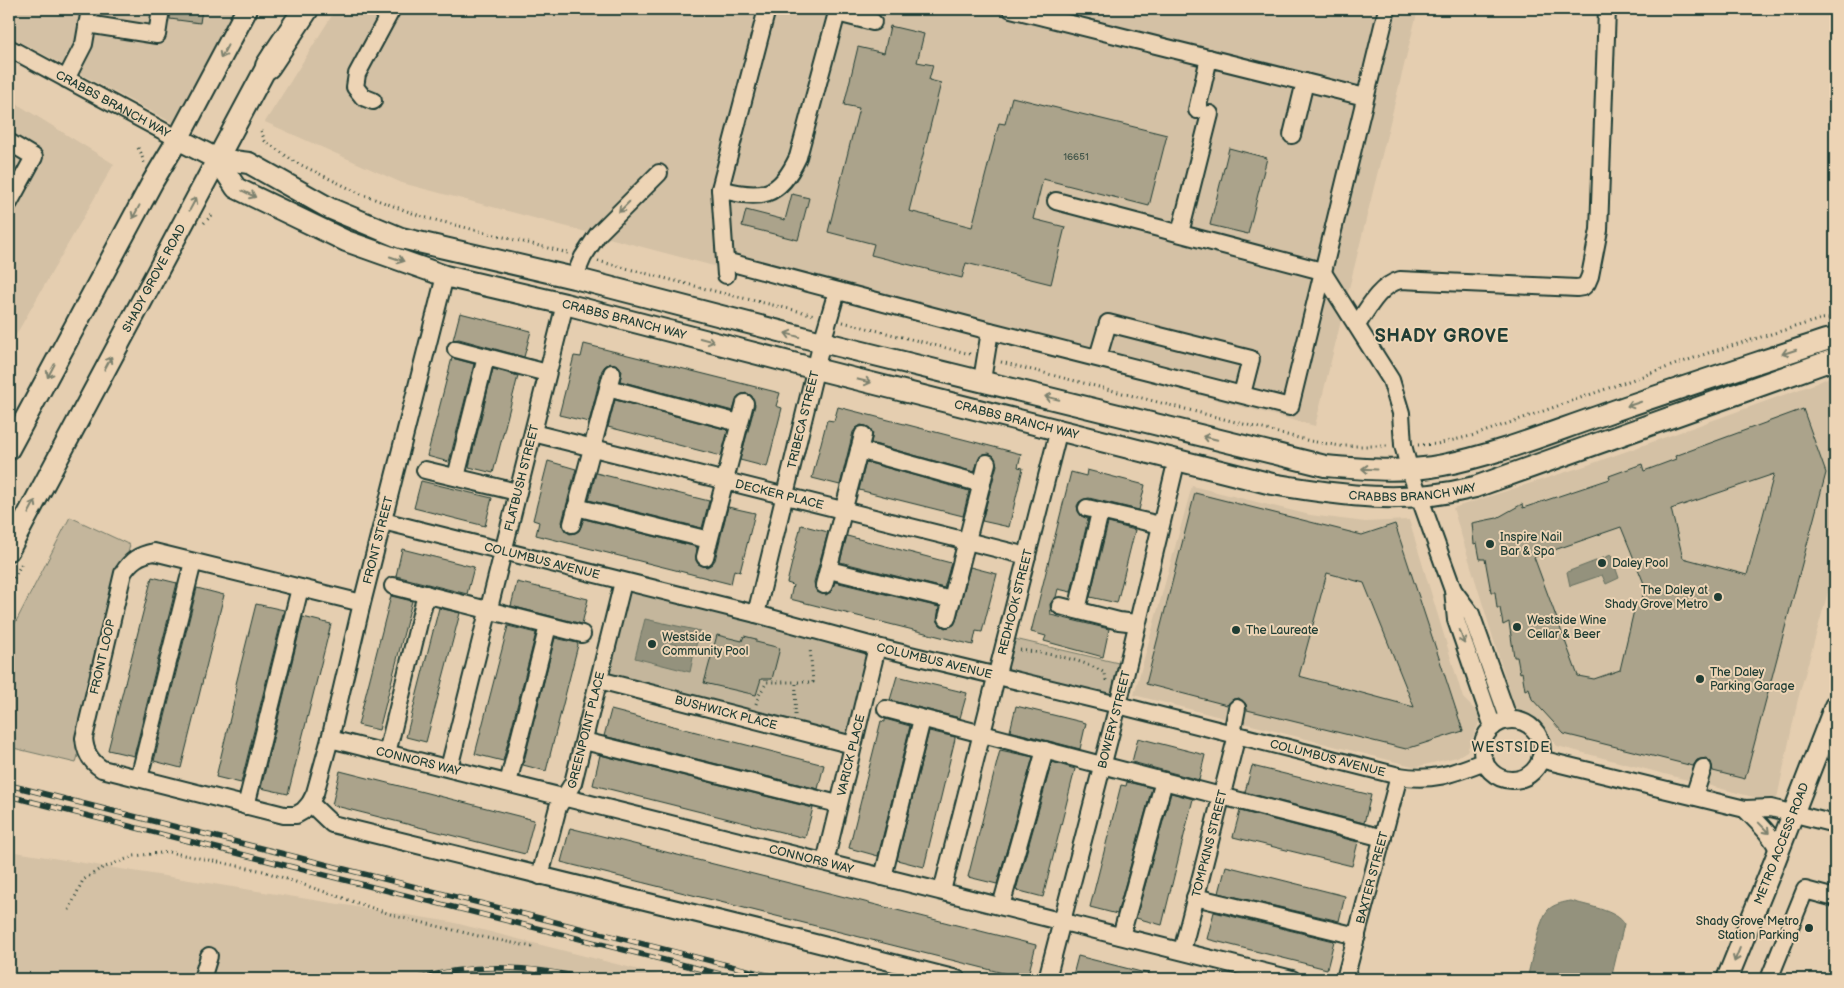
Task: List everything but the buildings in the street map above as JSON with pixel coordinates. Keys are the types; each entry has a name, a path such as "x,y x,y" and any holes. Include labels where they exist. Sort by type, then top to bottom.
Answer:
{"highway":[{"path":"268,66 306,9"}],"main road":[{"path":"9,449 153,181 178,140 247,9"},
{"name":"SHADY GROVE ROAD","path":"9,550 299,9"},
{"name":"CRABBS BRANCH WAY","path":"178,140 217,159 249,163 329,208 402,238 574,278 822,342 1325,466 1368,469 1441,466 1519,445 1666,393 1826,340 1835,339"},
{"name":"CRABBS BRANCH WAY","path":"217,159 236,188 346,241 445,276 565,304 1272,484 1345,496 1387,498 1454,492 1835,358"},
{"name":"METRO ACCESS ROAD","path":"1727,979 1834,709"}],"street":[{"path":"66,79 84,44 89,16 157,35 161,9"},
{"path":"373,101 363,97 356,87 356,74 392,9"},
{"path":"768,9 720,190 726,268 837,291 1290,407 1387,9"},
{"path":"1011,9 1365,97"},
{"path":"1357,325 1378,295 1393,282 1400,280 1577,288 1583,287 1587,283 1600,230 1607,9"},
{"path":"720,190 752,196 779,188 791,173 798,157 837,11 873,22"},
{"name":"CRABBS BRANCH WAY","path":"9,48 178,140"},
{"path":"1180,234 1203,112 1209,58"},
{"path":"1292,135 1305,82"},
{"path":"9,142 34,157 9,202"},
{"path":"574,278 583,257 598,234 659,172"},
{"path":"1056,201 1322,271 1391,380 1401,413 1403,445 1409,468 1452,590 1456,620 1493,727"},
{"name":"FRONT STREET","path":"310,803 315,794 330,739 362,603 445,276"},
{"name":"TRIBECA STREET","path":"756,614 822,342 837,291"},
{"name":"FLATBUSH STREET","path":"450,768 502,551 565,304"},
{"path":"1098,357 1108,323 1251,358 1242,394"},
{"path":"982,380 990,331"},
{"path":"456,349 547,373"},
{"path":"456,477 486,357"},
{"path":"572,524 610,380 739,423"},
{"path":"705,557 745,403"},
{"name":"REDHOOK STREET","path":"942,891 1059,429"},
{"name":"DECKER PLACE","path":"533,433 1027,556"},
{"path":"952,600 826,577 861,443 982,484"},
{"name":"BOWERY STREET","path":"1047,979 1118,705 1136,623 1177,459"},
{"path":"947,618 987,463"},
{"path":"425,470 517,492"},
{"path":"576,507 709,540"},
{"path":"1077,610 1093,510 1160,525"},
{"name":"COLUMBUS AVENUE","path":"383,521 756,614 877,647 1400,776 1437,778 1485,761"},
{"name":"FRONT LOOP","path":"310,803 303,811 296,815 284,815 102,769 93,763 84,748 84,738 123,573 136,558 154,552 362,603"},
{"path":"138,778 193,562"},
{"name":"GREENPOINT PLACE","path":"540,876 558,807 573,783 622,582"},
{"path":"393,586 582,634"},
{"path":"246,806 300,588"},
{"path":"1452,590 1470,614 1509,720"},
{"path":"387,753 426,594"},
{"path":"1060,606 1120,621 1136,623"},
{"path":"508,782 548,626"},
{"name":"VARICK PLACE","path":"825,862 877,647"},
{"name":"BUSHWICK PLACE","path":"599,680 853,745"},
{"name":"TOMPKINS STREET","path":"1182,951 1221,796 1234,734 1237,708"},
{"path":"886,709 1383,838"},
{"path":"1834,709 1835,754"},
{"path":"883,877 922,719"},
{"path":"1509,720 1518,720 1533,728 1541,742 1540,759 1532,772 1517,779 1509,779 1494,774 1485,761 1483,752 1483,742 1487,734 1493,727 1509,720"},
{"name":"CONNORS WAY","path":"330,739 1292,979"},
{"path":"584,741 838,804"},
{"path":"1001,906 1045,750"},
{"path":"1540,759 1745,809 1771,808 1835,824"},
{"path":"1694,796 1703,768"},
{"name":"BAXTER STREET","path":"1345,979 1400,776"},
{"path":"1120,936 1164,781"},
{"path":"310,803 332,824 957,979"},
{"path":"1745,809 1769,834 1779,851"},
{"path":"1769,979 1805,890 1835,898"},
{"path":"1196,897 1357,936"},
{"path":"202,979 209,956"}],"path":[{"path":"756,705 759,695 767,682 813,682 810,648"},
{"path":"1020,650 1055,655 1085,663 1105,673 1106,680 1111,683"},
{"path":"795,715 796,682"},
{"path":"69,910 83,880 100,869 134,856 169,852 263,871 399,917 533,947"}],"shaded area":[{"path":"9,9 234,9 173,123 9,36"},
{"path":"336,9 1418,9 1315,426 402,183 265,122"},
{"path":"9,99 114,164 9,347"},
{"name":"The Daley at Shady Grove Metro","path":"1835,374 1835,567 1798,699 1776,803 1557,746 1538,722 1514,706 1453,508 1588,465 1817,383"},
{"name":"The Laureate","path":"1192,486 1310,515 1365,522 1409,520 1463,698 1477,712 1480,720 1467,751 1457,757 1416,767 1134,695"},
{"path":"70,517 130,545 76,763 9,747 9,635"},
{"name":"Daley Pool","path":"1611,555 1619,578 1606,584 1602,575 1570,586 1567,572"},
{"path":"624,584 874,649 853,745 601,679"},
{"name":"Westside Community Pool","path":"645,619 700,631 695,649 666,642 665,646 694,653 690,672 635,658"},
{"path":"1006,637 1127,665 1118,705 996,675"},
{"path":"9,851 451,922 675,979 9,979"},
{"path":"1571,901 1615,915 1624,924 1611,979 1527,979 1545,914 1554,906"}],"railway":[{"path":"9,785 783,979"},
{"path":"9,796 740,979"},
{"path":"418,979 460,970 481,968 545,971 587,979"}],"place":[{"name":"Inspire Nail Bar & Spa","path":"1490,544"},
{"name":"Daley Pool","path":"1602,563"},
{"name":"The Daley at Shady Grove Metro","path":"1718,597"},
{"name":"Westside Wine Cellar & Beer","path":"1517,627"},
{"name":"The Laureate","path":"1236,630"},
{"name":"Westside Community Pool","path":"652,644"},
{"name":"The Daley Parking Garage","path":"1700,679"},
{"name":"Shady Grove Metro Station Parking","path":"1809,928"}],"district":[{"name":"SHADY GROVE","path":"1442,336"},
{"name":"WESTSIDE","path":"1511,747"}]}
